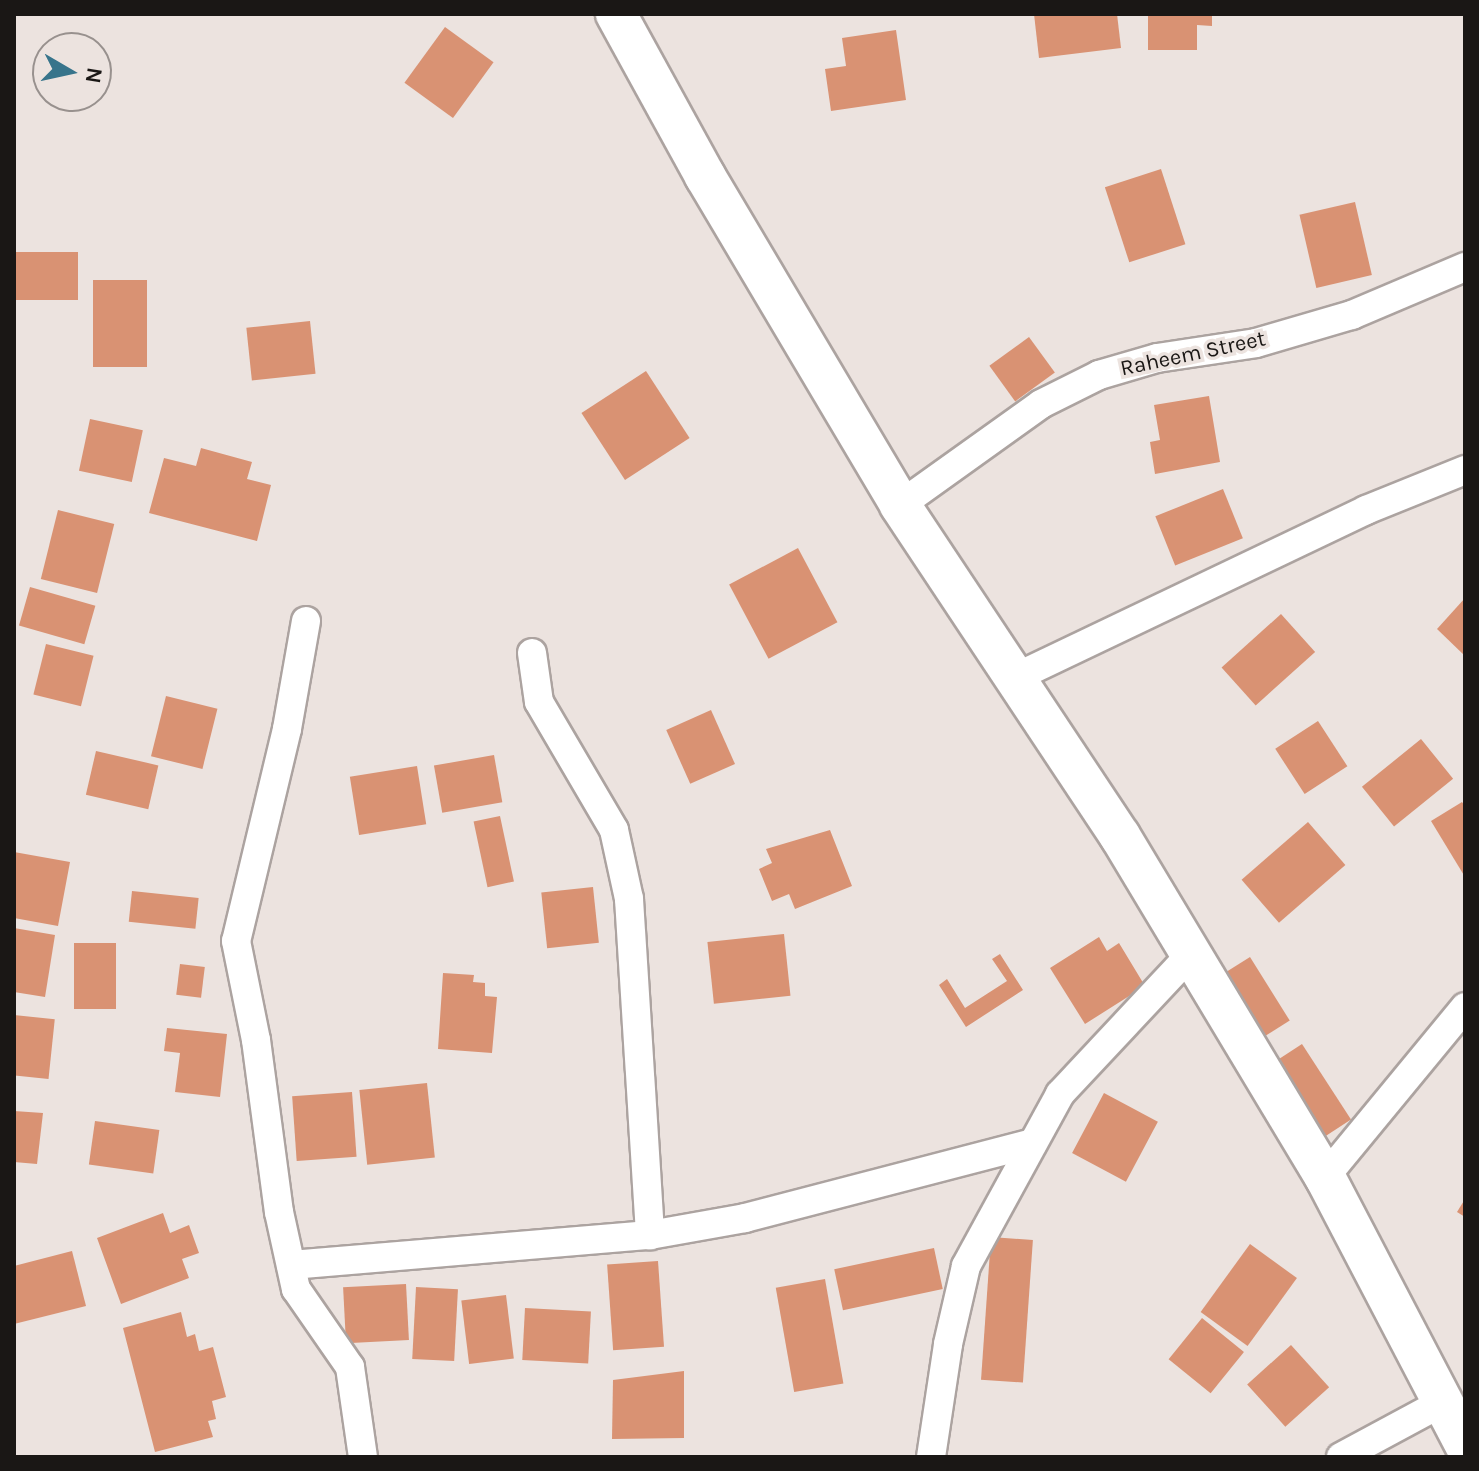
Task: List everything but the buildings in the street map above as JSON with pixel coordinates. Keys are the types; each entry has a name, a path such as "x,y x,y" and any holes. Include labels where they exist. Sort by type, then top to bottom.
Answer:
{"street":[{"path":"616,14 705,176 900,505 1120,836 1325,1177 1464,1443"},
{"name":"Raheem Street","path":"900,505 1041,404 1099,375 1157,358 1256,343 1326,322 1465,267"},
{"path":"1014,678 1366,510 1465,470"},
{"path":"306,621 236,941 296,1289 350,1367 363,1457"},
{"path":"532,653 539,702 614,830 629,899 650,1235"},
{"path":"931,1457 948,1344 966,1266 1060,1094 1191,954"},
{"path":"1325,1177 1465,1007"},
{"path":"291,1265 650,1235 745,1218 1032,1143"},
{"path":"1341,1457 1443,1402"}]}
